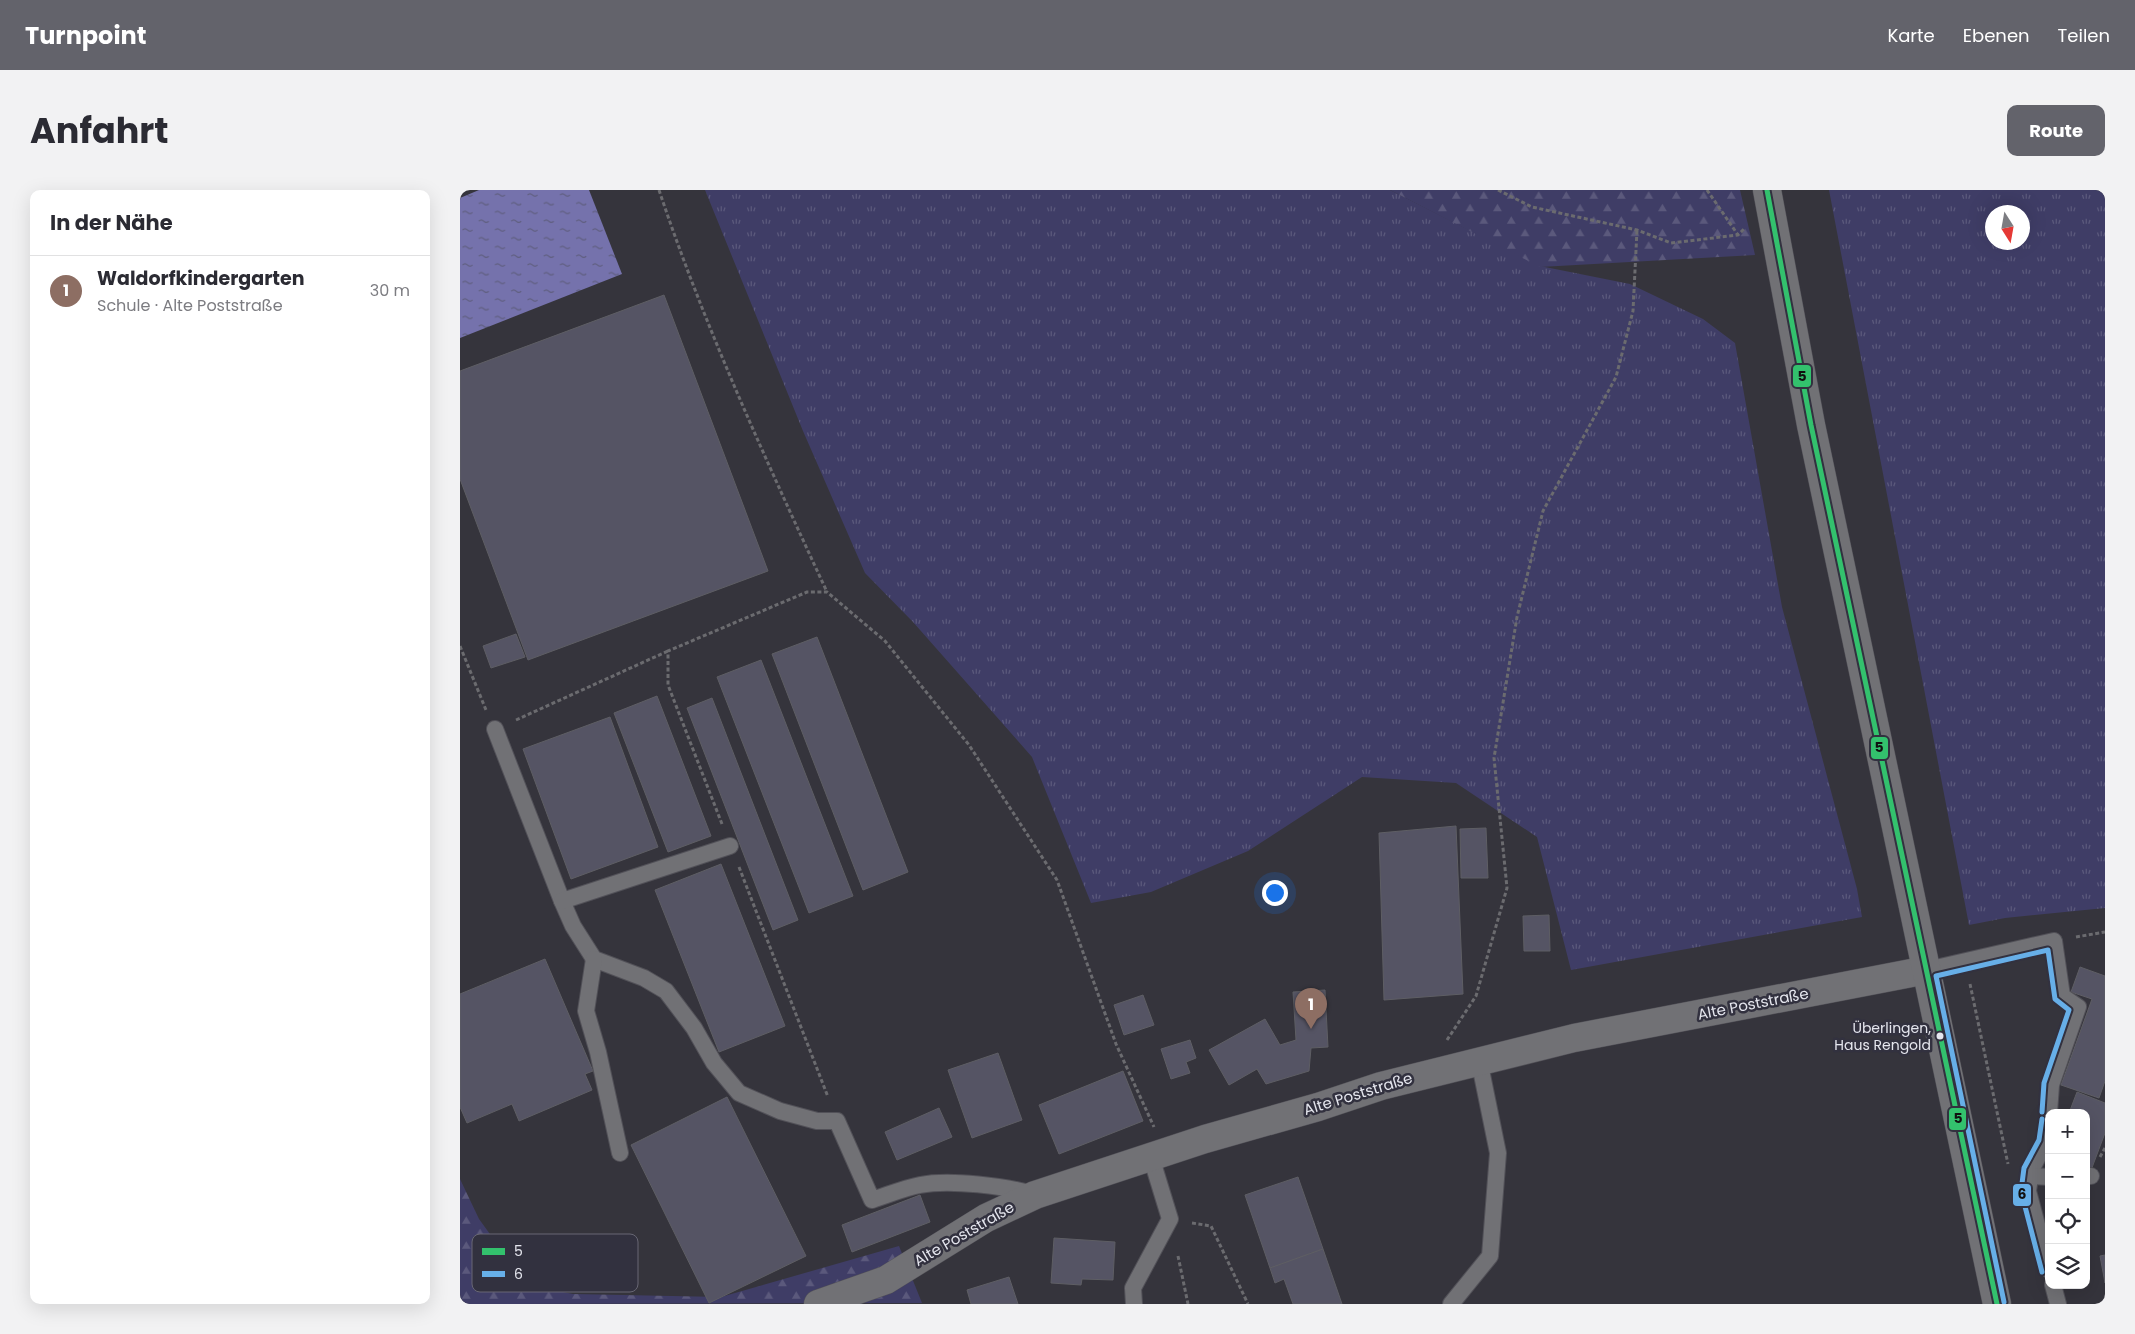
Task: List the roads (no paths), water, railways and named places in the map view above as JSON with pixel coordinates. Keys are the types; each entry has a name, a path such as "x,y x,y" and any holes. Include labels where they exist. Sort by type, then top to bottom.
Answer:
{"street":[{"path":"1767,190 1811,426 1997,1304"},
{"name":"Alte Poststraße","path":"818,1304 886,1280 986,1218 1035,1195 1206,1139 1318,1107 1381,1086 1479,1060 1629,1027 1927,970"}],"lane":[{"path":"496,729 562,902 573,926 594,959 644,978 666,990 694,1028 714,1063 739,1093 780,1111 817,1121 837,1121 872,1200 921,1185 962,1183 1016,1189 1035,1195"},
{"path":"562,902 730,846"},
{"path":"1927,970 2054,941 2062,996 2078,1007 2051,1085 2049,1109"},
{"path":"594,959 586,1011 598,1052 620,1153"},
{"path":"1451,1304 1490,1256 1498,1153 1479,1060"},
{"path":"2045,1144 2031,1170 2028,1191 2045,1255"},
{"path":"1134,1304 1133,1288 1170,1219 1151,1157"},
{"path":"2030,1176 2045,1177"},
{"path":"2054,1289 2058,1304"}],"water":[{"path":"479,190 589,190 622,274 460,338 460,198"}],"place":[{"name":"Waldorfkindergarten","path":"1311,1029"},
{"name":"Überlingen, Haus Rengold","path":"1940,1036"}]}
